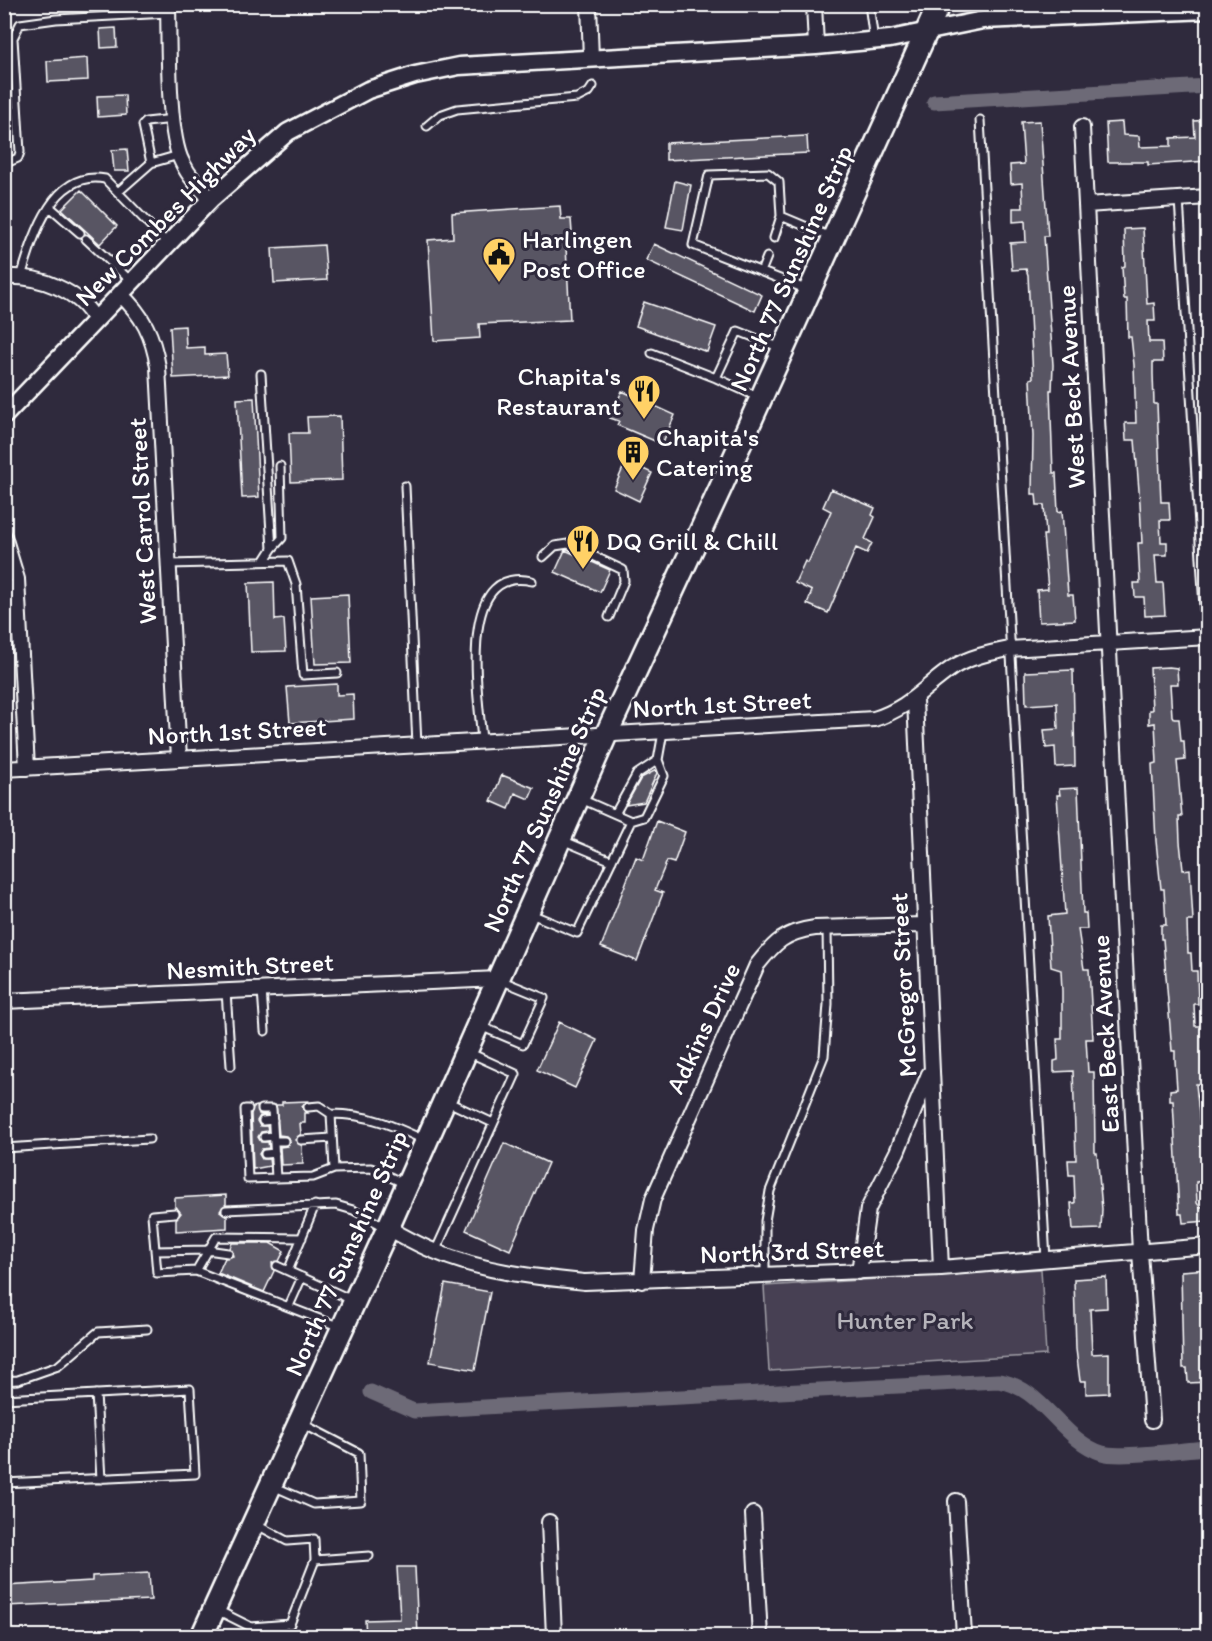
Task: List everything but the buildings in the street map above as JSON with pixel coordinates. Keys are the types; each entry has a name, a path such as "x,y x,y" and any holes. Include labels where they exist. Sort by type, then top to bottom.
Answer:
{"main road":[{"name":"North 77 Sunshine Strip","path":"202,1636 388,1228 606,735 939,4"}],"street":[{"path":"589,4 591,59"},
{"path":"814,4 816,46"},
{"path":"168,9 174,119 179,155 196,184 211,199"},
{"name":"New Combes Highway","path":"4,416 211,199 288,132 368,90 415,75 459,66 816,46 874,40 983,20 1111,10 1208,10"},
{"name":"West Beck Avenue","path":"1082,127 1108,644"},
{"path":"1086,204 1208,197"},
{"path":"4,277 21,277 62,289 91,311 95,321"},
{"name":"West Carrol Street","path":"126,288 134,307 147,326 155,349 179,758"},
{"path":"4,536 17,579 27,768"},
{"name":"North 1st Street","path":"4,769 874,719 893,713 915,700 952,668 986,653 1009,649 1207,638"},
{"name":"East Beck Avenue","path":"1108,644 1140,1252 1152,1420"},
{"name":"McGregor Street","path":"915,700 923,925 941,1268"},
{"name":"Adkins Drive","path":"642,1281 645,1230 653,1199 757,965 776,941 801,930 923,925"},
{"name":"Nesmith Street","path":"4,1001 498,979"},
{"path":"859,1272 868,1209 897,1152 931,1069"},
{"name":"North 3rd Street","path":"388,1228 435,1252 528,1277 585,1282 941,1268 1208,1246"},
{"path":"956,1501 964,1636"},
{"path":"753,1515 760,1636"},
{"path":"549,1522 554,1636"}],"lane":[{"path":"869,4 874,40"},
{"path":"4,164 18,158 20,152 13,38 20,24 168,9"},
{"path":"427,126 440,115 457,109 576,98 589,92 592,86"},
{"path":"151,163 143,125 146,122 174,119"},
{"path":"980,120 1046,1260"},
{"path":"118,192 151,163 179,155"},
{"path":"774,238 781,216 779,182 768,173 709,175 693,245 810,290"},
{"path":"21,277 34,237 50,207 56,197 80,178 105,179 168,244"},
{"path":"1179,199 1208,672"},
{"path":"50,207 83,236 126,288"},
{"path":"781,216 834,238"},
{"path":"761,272 767,257"},
{"path":"716,378 738,330 783,349"},
{"path":"651,352 761,398"},
{"path":"261,374 272,549"},
{"path":"265,560 282,538 280,466"},
{"path":"405,486 417,745"},
{"path":"543,557 555,546 568,544 623,570 624,581 609,617"},
{"path":"169,564 288,561 296,584 303,675 337,672"},
{"path":"482,742 476,642 480,617 485,604 500,584 517,578 532,581"},
{"path":"578,798 631,820 644,817 652,792 664,776 658,760 663,732"},
{"path":"615,814 637,774 658,760"},
{"path":"527,913 577,933 631,820"},
{"path":"560,840 612,861"},
{"path":"765,1276 765,1221 770,1191 824,1056 828,1004 828,928"},
{"path":"477,1025 523,1044 544,998 498,979"},
{"path":"262,990 265,1031"},
{"path":"226,991 231,1066"},
{"path":"435,1252 516,1074 466,1051"},
{"path":"444,1100 493,1123"},
{"path":"308,1107 319,1106 332,1114 357,1114 426,1141"},
{"path":"262,1108 282,1108"},
{"path":"248,1109 245,1109 249,1155 248,1179 313,1176 334,1169 371,1168 407,1185"},
{"path":"272,1109 276,1178"},
{"path":"332,1114 334,1169"},
{"path":"263,1121 273,1120"},
{"path":"264,1137 284,1140"},
{"path":"301,1140 332,1138"},
{"path":"4,1148 149,1139"},
{"path":"265,1154 274,1153"},
{"path":"288,1270 315,1205"},
{"path":"226,1210 336,1205 353,1210 388,1228"},
{"path":"175,1213 152,1215 157,1273 196,1271 342,1328"},
{"path":"196,1271 216,1237 302,1238"},
{"path":"155,1251 207,1250 228,1253"},
{"path":"276,1266 354,1302"},
{"path":"289,1306 302,1277"},
{"path":"4,1381 18,1380 58,1366 98,1332 147,1329"},
{"path":"4,1399 190,1389 195,1474 4,1484"},
{"path":"96,1394 100,1479"},
{"path":"271,1485 314,1504 361,1501 359,1453 300,1422"},
{"path":"215,1609 251,1627 290,1624 315,1560 314,1539 287,1540 254,1524"},
{"path":"315,1560 369,1556"}],"green space":[{"name":"Hunter Park","path":"1041,1269 1046,1355 769,1371 764,1286"}],"waterway":[{"path":"934,102 1208,86"},
{"path":"371,1392 414,1411 998,1381 1013,1385 1027,1393 1075,1437 1102,1453 1137,1454 1208,1448"}],"place":[{"name":"Harlingen Post Office","path":"499,283"},
{"name":"Chapita's Restaurant","path":"644,420"},
{"name":"Chapita's Catering","path":"633,481"},
{"name":"DQ Grill & Chill","path":"583,570"}]}
